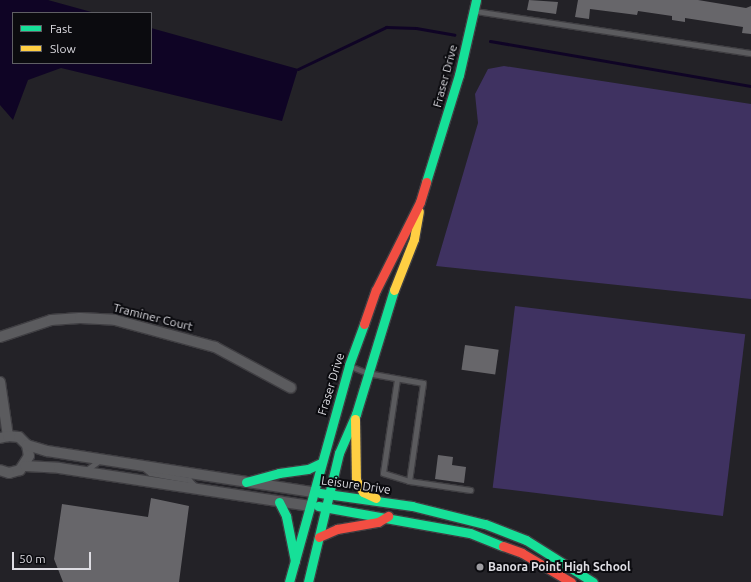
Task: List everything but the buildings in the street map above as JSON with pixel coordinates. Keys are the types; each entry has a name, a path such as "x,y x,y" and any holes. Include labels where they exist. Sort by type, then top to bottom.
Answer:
{"street":[{"name":"Fraser Drive","path":"308,582 344,438 356,414 367,373 390,301 414,239 420,202 459,75 476,0"},
{"name":"Fraser Drive","path":"290,582 313,492 349,365 376,290 420,202"},
{"name":"Traminer Court","path":"0,337 51,320 80,318 115,320 215,347 291,388"},
{"path":"0,382 4,437"},
{"path":"356,414 356,480 363,492 380,501"},
{"name":"Leisure Drive","path":"4,437 19,437 27,445 47,451 100,460 436,510 485,524 526,540 593,582"},
{"path":"25,466 29,456 27,445"},
{"path":"246,482 279,473 308,469 321,463"},
{"name":"Leisure Drive","path":"0,470 15,472 25,466 84,471 279,502 388,516 458,530 493,540 533,559 571,582"},
{"path":"279,502 286,516 295,561"},
{"path":"319,537 337,528 378,522 388,516"}],"lane":[{"path":"474,11 751,53"},
{"path":"349,365 367,373 423,383 409,481"},
{"path":"397,379 383,473 409,481 470,490"},
{"path":"84,471 100,460"},
{"path":"141,466 150,473 190,480 198,490"}],"shaded area":[{"path":"0,0 48,0 91,12 12,12 12,64 152,64 152,28 298,69 282,121 61,68 28,80 13,120 0,105"},
{"path":"504,66 751,104 751,299 436,266 478,123 475,94 488,69"},
{"path":"515,306 745,334 723,516 493,488"}],"waterway":[{"path":"298,69 386,27 416,28 454,35"},
{"path":"490,41 751,86"}],"traffic: fast":[{"path":"426,182 459,75 476,0"},
{"path":"308,582 339,453 356,414 394,290"},
{"path":"289,582 349,365 364,324"},
{"path":"246,482 279,473 308,469 321,463"},
{"path":"320,493 412,506 485,524 526,540 593,582"},
{"path":"279,502 286,516 295,561"},
{"path":"318,506 470,533 503,546"}],"traffic: slow":[{"path":"394,290 414,239 419,211"},
{"path":"355,419 356,480 363,492 376,498"}],"traffic: jam":[{"path":"364,324 376,290 420,202 426,182"},
{"path":"319,537 337,529 378,522 388,516"},
{"path":"503,546 522,553 571,582"}],"place":[{"name":"Banora Point High School","path":"480,567"}]}
